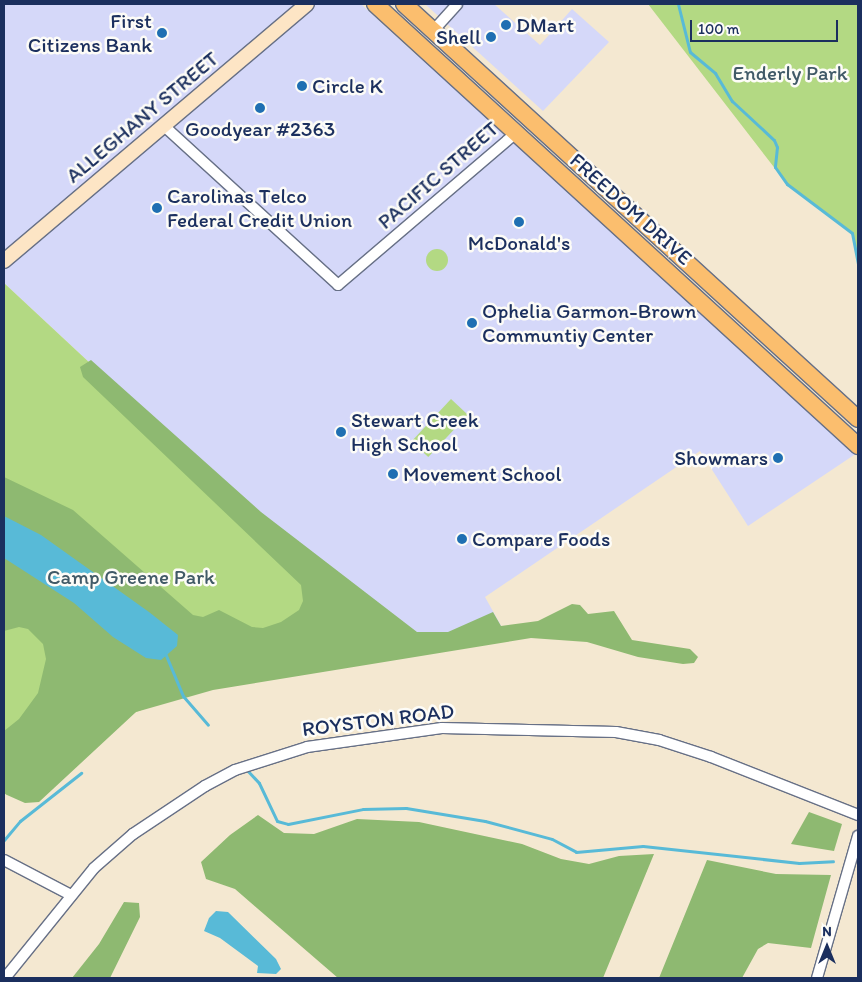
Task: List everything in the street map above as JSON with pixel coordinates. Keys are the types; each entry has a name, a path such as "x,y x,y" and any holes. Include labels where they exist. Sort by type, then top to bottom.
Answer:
{"main road":[{"name":"FREEDOM DRIVE","path":"375,4 858,446"},
{"name":"FREEDOM DRIVE","path":"404,4 858,419"},
{"path":"516,133 531,130 582,176 607,189"},
{"path":"733,331 757,340 789,370 801,366"}],"street":[{"name":"ALLEGHANY STREET","path":"4,261 307,4"},
{"path":"433,31 457,4"},
{"name":"PACIFIC STREET","path":"163,125 338,285 516,133"},
{"name":"ROYSTON ROAD","path":"5,978 71,895 133,834 205,786 234,770 287,751 407,731 471,727 636,734 710,757 858,816"},
{"path":"817,978 858,836"},
{"path":"4,860 71,895"}],"shaded area":[{"path":"4,4 303,4 4,256"},
{"path":"310,4 361,4 413,52 513,133 857,453 748,526 700,451 485,597 504,631 399,651 4,283 4,264"},
{"path":"425,4 494,4 540,45 572,9 609,42 543,111"}],"green space":[{"name":"Enderly Park","path":"648,4 858,4 858,264 852,233 787,184"},
{"path":"433,249 441,249 448,256 448,264 441,271 433,271 426,264 426,256"},
{"name":"Camp Greene Park","path":"4,283 399,651 201,688 136,712 29,784 7,795 4,793"},
{"path":"91,360 261,512 417,632 448,632 493,612 501,626 538,621 572,604 580,605 588,614 614,611 632,640 690,649 698,657 694,663 683,664 638,657 587,642 531,638 213,690 136,712 39,802 25,803 7,795 4,793 4,731 19,719 38,693 46,659 43,644 28,629 19,627 4,631 4,477 73,510 193,615 203,617 219,610 252,627 263,628 281,622 299,610 303,601 301,585 83,377 80,367"},
{"path":"451,399 468,415 428,457 411,441"},
{"path":"809,812 842,824 834,851 791,844"},
{"path":"258,815 284,833 314,834 357,819 419,822 522,844 561,859 589,864 619,856 654,854 603,978 338,978 235,889 206,879 201,862 230,835"},
{"path":"707,860 776,874 831,875 811,948 768,943 758,949 742,978 659,978"},
{"path":"124,902 139,903 140,917 110,978 72,978 99,944"}],"water":[{"path":"4,516 41,535 149,612 178,635 177,646 161,660 146,658 113,637 74,603 4,558"},
{"path":"216,911 228,912 276,959 281,969 276,974 257,973 258,966 220,938 204,931 209,918"}],"waterway":[{"path":"678,4 690,52 715,73 732,101 774,140 777,147 775,167 787,184 852,233 858,264"},
{"path":"165,653 183,696 208,725"},
{"path":"246,769 259,783 277,821 288,824 363,809 406,808 485,821 552,839 576,852 643,846 799,863 833,861"},
{"path":"4,840 20,821 81,773"}],"place":[{"name":"DMart","path":"506,25"},
{"name":"First Citizens Bank","path":"162,33"},
{"name":"Shell","path":"491,37"},
{"name":"Circle K","path":"302,86"},
{"name":"Goodyear #2363","path":"260,108"},
{"name":"Carolinas Telco Federal Credit Union","path":"157,208"},
{"name":"McDonald's","path":"519,222"},
{"name":"Ophelia Garmon-Brown Communtiy Center","path":"472,323"},
{"name":"Stewart Creek High School","path":"341,432"},
{"name":"Showmars","path":"778,458"},
{"name":"Movement School","path":"393,474"},
{"name":"Compare Foods","path":"462,539"}]}
